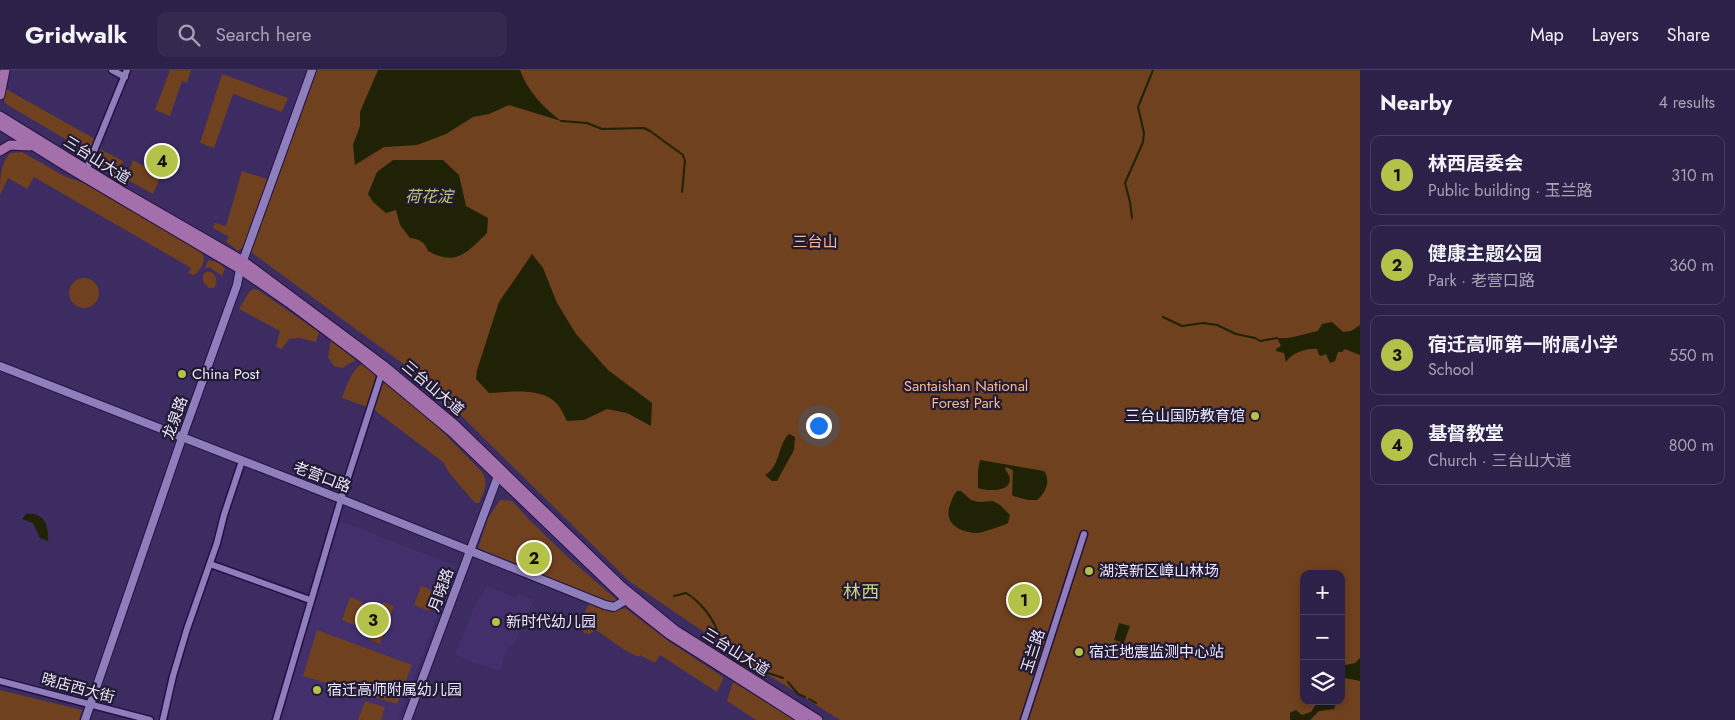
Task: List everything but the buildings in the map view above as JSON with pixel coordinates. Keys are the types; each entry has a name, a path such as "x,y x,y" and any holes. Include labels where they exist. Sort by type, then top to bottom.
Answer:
{"main road":[{"path":"0,95 5,70"},
{"name":"三台山大道","path":"0,117 85,173"},
{"name":"三台山大道","path":"0,125 241,265 382,369 455,425 500,473 669,634 804,720"},
{"path":"0,151 10,145 20,144 36,147"},
{"name":"三台山大道","path":"628,597 675,630 818,720"}],"street":[{"path":"85,173 126,73 112,70"},
{"name":"龙泉路","path":"85,720 237,285 241,265 312,70"},
{"name":"老营口路","path":"0,366 341,499 605,605 614,607 628,597"},
{"path":"276,720 310,600 382,369"},
{"path":"163,720 173,676 187,629 210,564 242,461"},
{"name":"月晓路","path":"407,720 500,473"},
{"name":"玉兰路","path":"1024,720 1084,534"},
{"path":"210,564 310,600"},
{"name":"晓店西大街","path":"0,681 150,720"}],"shaded area":[{"path":"340,521 456,566 398,720 280,720"},
{"name":"新时代幼儿园","path":"487,585 515,598 519,593 534,600 514,645 509,646 499,671 471,662 455,654 479,596 481,597"}],"green space":[{"path":"170,70 191,70 187,83 182,81 170,116 155,110"},
{"name":"Santaishan National Forest Park","path":"317,70 1360,70 1360,720 840,720 754,666 629,581 425,380 251,252"},
{"path":"222,74 288,98 282,112 233,94 214,148 200,143"},
{"path":"6,89 95,139 89,153 6,104 4,101"},
{"path":"100,149 123,161 117,175 95,161"},
{"path":"22,152 64,176 89,185 203,254 204,260 200,269 193,275 188,273 191,268 34,177 27,189 8,178 0,195 4,162 10,153"},
{"path":"133,160 161,176 153,194 126,179"},
{"path":"242,171 270,180 247,244 238,251 226,241 229,237 213,228 215,223 226,226"},
{"path":"210,260 219,263 225,269 222,276 209,267 205,267"},
{"path":"206,272 211,272 216,277 214,288 209,288 203,282 203,275"},
{"path":"84,278 95,282 99,293 95,304 84,308 73,304 69,293 73,282"},
{"path":"253,289 258,290 319,332 316,342 300,338 289,339 282,349 276,347 280,331 239,309 249,292"},
{"path":"331,340 356,360 342,368 334,366 328,357"},
{"path":"363,364 444,433 482,472 485,484 479,503 475,503 450,474 443,462 373,409 342,398 352,374"},
{"path":"500,500 512,501 550,540 617,600 617,603 614,604 478,548 488,518"},
{"path":"421,586 436,592 429,611 414,605"},
{"path":"350,597 363,602 354,625 342,620"},
{"path":"383,602 394,606 380,644 369,640"},
{"path":"589,604 611,612 625,608 667,640 723,677 717,692 660,655 655,663 640,655 639,657 626,651 596,630 590,634 584,633 579,624"},
{"path":"317,630 412,665 397,704 303,676"},
{"path":"733,682 796,720 756,720 727,701"},
{"path":"0,690 82,710 79,720 0,720"},
{"path":"365,701 385,707 381,720 358,720"}],"water":[{"path":"378,70 520,70 527,85 537,99 561,121 509,105 489,114 473,117 446,134 417,145 384,147 355,165 353,145 360,126 360,112"},
{"name":"荷花淀","path":"393,160 443,160 459,175 466,206 488,218 487,233 461,255 447,258 428,251 421,242 410,238 400,225 396,210 386,213 373,202 368,194 377,172"},
{"path":"532,254 543,268 557,303 576,334 608,370 652,403 651,426 627,413 607,409 584,420 567,421 557,404 543,395 525,392 489,393 476,379 477,370 499,302"},
{"path":"1332,322 1343,332 1351,331 1360,325 1360,355 1345,349 1342,352 1338,352 1335,361 1330,363 1326,354 1321,356 1317,349 1313,349 1304,350 1286,362 1284,353 1276,351 1281,346 1277,338 1293,337 1318,331 1322,324"},
{"path":"789,434 795,437 794,450 777,481 772,481 765,475 774,466 782,444"},
{"path":"980,460 1044,471 1047,478 1045,490 1037,500 1013,496 1013,471 1006,467 1010,482 1007,486 997,490 978,488"},
{"path":"957,491 961,491 971,500 979,502 993,501 1000,505 1010,515 1008,523 978,533 965,531 955,526 951,522 948,512 954,494"},
{"path":"26,514 41,517 48,530 48,541 40,538 33,523 22,519"},
{"path":"1119,623 1130,626 1124,643 1114,640"},
{"path":"1360,658 1360,681 1345,678 1345,665 1355,663"},
{"path":"1315,705 1336,705 1334,709 1319,711 1310,720 1290,720 1290,713 1296,710 1302,715 1311,712"}],"waterway":[{"path":"1132,218 1125,183 1143,142 1144,133 1138,107 1153,70"},
{"path":"561,121 587,123 602,129 644,128 650,131 683,155 685,161 682,192"},
{"path":"1163,317 1182,326 1203,323 1217,325 1236,334 1260,341 1277,338"},
{"path":"674,596 686,593 699,604 714,623 725,650 730,656 748,667 783,678"},
{"path":"788,682 798,694 805,697"},
{"path":"809,699 816,703"}],"place":[{"name":"基督教堂","path":"162,161"},
{"name":"China Post","path":"182,374"},
{"name":"三台山国防教育馆","path":"1255,416"},
{"name":"健康主题公园","path":"534,558"},
{"name":"湖滨新区嶂山林场","path":"1089,571"},
{"name":"林西居委会","path":"1024,600"},
{"name":"宿迁高师第一附属小学","path":"373,620"},
{"name":"新时代幼儿园","path":"496,622"},
{"name":"宿迁地震监测中心站","path":"1079,652"},
{"name":"宿迁高师附属幼儿园","path":"317,690"}],"district":[{"name":"林西","path":"861,592"}],"park label":[{"name":"三台山","path":"815,242"}]}
